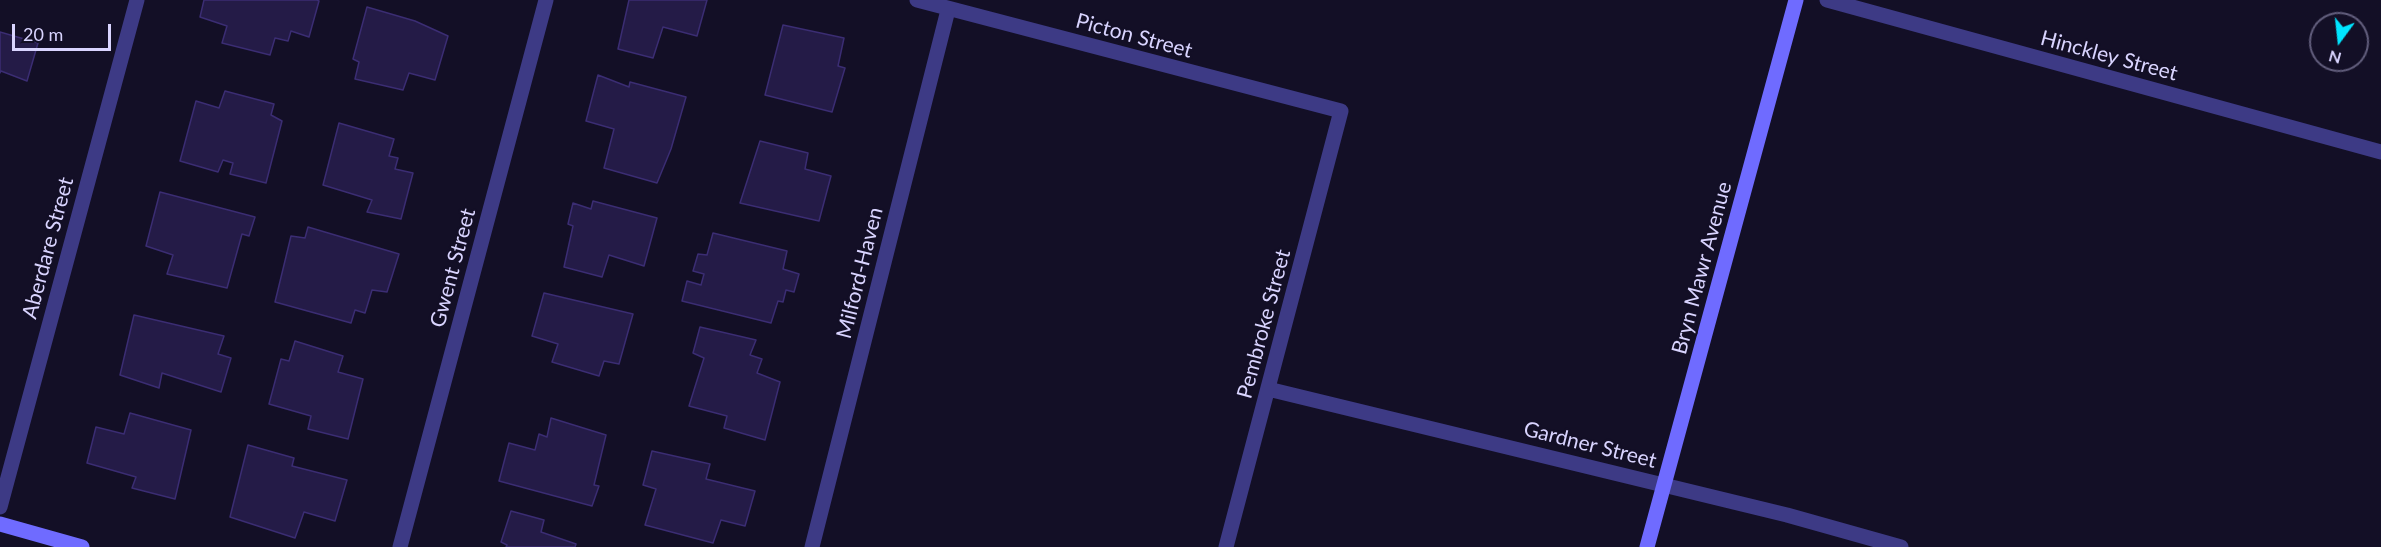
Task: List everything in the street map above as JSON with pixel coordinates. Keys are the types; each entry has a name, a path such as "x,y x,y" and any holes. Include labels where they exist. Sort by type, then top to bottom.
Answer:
{"street":[{"name":"Aberdare Street","path":"0,507 137,0"},
{"name":"Gwent Street","path":"400,547 546,0"},
{"name":"Picton Street","path":"917,0 1341,111"},
{"name":"Bryn Mawr Avenue","path":"1647,547 1796,0"},
{"name":"Hinckley Street","path":"1827,0 2381,152"},
{"name":"Milford-Haven","path":"812,547 948,9"},
{"name":"Pembroke Street","path":"1226,547 1341,111"},
{"name":"Gardner Street","path":"1269,389 1787,515 1901,547"},
{"path":"0,524 82,547"}],"building":[{"path":"204,0 319,1 309,37 291,31 288,41 275,38 270,55 222,43 227,26 200,17"},
{"path":"629,0 707,0 697,36 663,27 653,58 618,49"},
{"path":"367,7 415,21 448,36 435,80 409,73 403,90 355,79 359,62 353,59"},
{"path":"783,25 844,38 838,66 845,68 832,112 765,95"},
{"path":"0,32 38,43 27,81 1,71 0,73"},
{"path":"598,75 629,87 630,82 686,97 671,149 657,183 604,168 614,129 586,121"},
{"path":"225,91 274,104 271,115 282,121 266,183 230,174 233,163 223,160 218,172 180,161 196,101 219,108"},
{"path":"339,123 394,139 389,156 398,158 395,169 413,173 401,219 367,212 372,200 323,185"},
{"path":"760,141 808,153 805,169 831,176 819,221 740,203"},
{"path":"160,192 255,217 249,236 242,234 227,288 167,274 173,255 146,246"},
{"path":"593,201 657,218 644,266 609,255 602,277 564,267 573,226 568,224 573,203 591,209"},
{"path":"308,227 399,254 387,292 372,290 365,313 355,310 351,323 275,302 291,236 305,238"},
{"path":"713,233 787,251 783,269 799,274 794,292 786,290 783,302 778,301 771,323 682,301 687,281 701,285 704,274 693,271 698,254 707,255"},
{"path":"544,293 633,314 619,364 604,361 599,376 552,362 558,344 532,336"},
{"path":"134,315 224,336 218,354 231,358 221,392 162,373 159,388 120,375"},
{"path":"700,327 756,340 750,355 762,359 757,373 780,382 765,440 724,428 727,416 689,406 704,358 693,353"},
{"path":"295,341 343,356 338,372 363,379 348,439 308,429 311,416 269,404 281,359 289,361"},
{"path":"130,413 191,430 175,499 132,488 136,477 87,463 96,427 124,434"},
{"path":"551,418 606,435 594,485 599,486 592,506 499,481 509,443 535,450 539,434 547,437"},
{"path":"248,445 294,458 292,466 347,480 335,521 304,512 295,538 230,517"},
{"path":"652,451 710,464 706,479 755,491 745,526 721,520 713,543 645,525 656,489 643,485"},
{"path":"511,511 544,520 541,532 576,544 575,547 506,547 507,545 501,542"}]}
